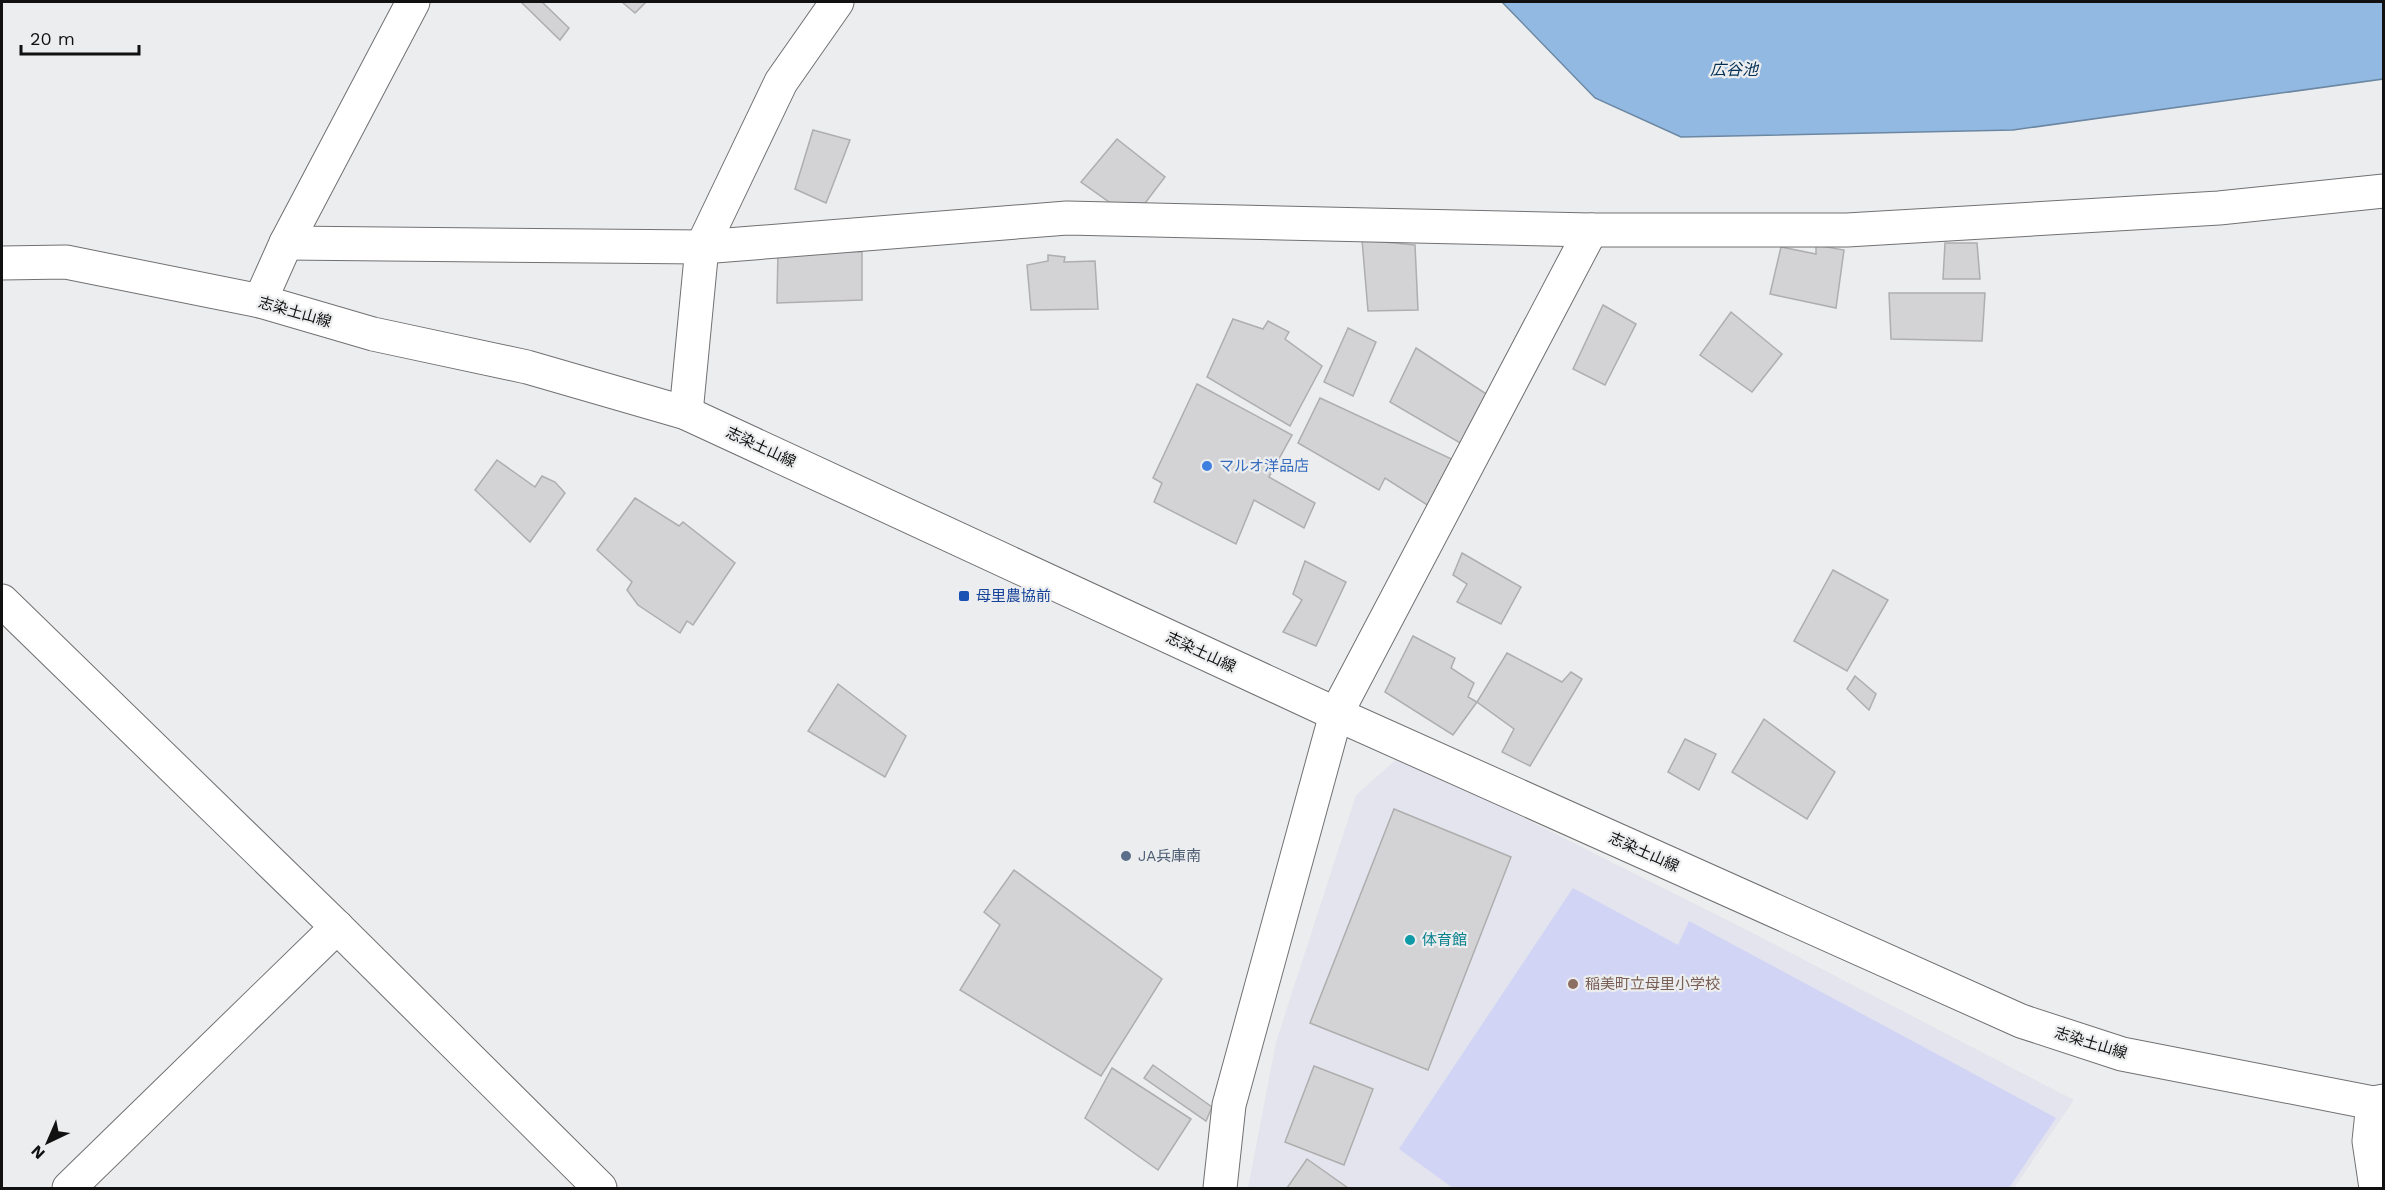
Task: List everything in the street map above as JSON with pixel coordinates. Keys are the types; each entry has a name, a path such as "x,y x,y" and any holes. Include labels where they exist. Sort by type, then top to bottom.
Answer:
{"street":[{"path":"260,301 286,243 413,2"},
{"path":"686,413 702,247 781,82 837,2"},
{"path":"286,243 702,247 1067,218 1591,230 1847,230 2219,208 2384,191"},
{"path":"1220,1188 1229,1105 1336,714 1591,230"},
{"name":"志染土山線","path":"2,262 66,262 260,301 373,334 527,367 686,413 1336,714 2021,1021 2122,1054 2378,1102"},
{"path":"2,601 337,927 600,1188"},
{"path":"69,1188 337,927"},
{"path":"2376,1188 2369,1141 2378,1102"}],"shaded area":[{"name":"稲美町立母里小学校","path":"1400,756 1739,926 2074,1100 2014,1188 1248,1188 1276,1042 1356,795"},
{"path":"1573,888 1678,945 1689,921 2056,1118 2009,1188 1453,1188 1399,1149"}],"water":[{"name":"広谷池","path":"1502,2 2383,2 2383,79 2013,130 1681,137 1595,98"}],"building":[{"path":"521,2 542,2 569,28 560,40"},
{"path":"622,2 646,2 635,13"},
{"path":"813,130 850,140 826,203 795,189"},
{"path":"1117,139 1165,177 1133,219 1081,182"},
{"path":"1362,240 1415,245 1418,310 1368,311"},
{"path":"1945,243 1977,243 1980,279 1943,279"},
{"path":"1816,245 1844,250 1836,308 1770,294 1781,247 1816,254"},
{"path":"778,249 862,252 862,300 777,303"},
{"path":"1048,255 1065,257 1064,262 1095,261 1098,309 1031,310 1027,265 1048,261"},
{"path":"1889,293 1985,293 1982,341 1891,339"},
{"path":"1603,305 1636,324 1605,385 1573,369"},
{"path":"1731,312 1782,354 1752,392 1700,355"},
{"path":"1233,319 1263,329 1268,321 1289,332 1285,339 1322,366 1290,426 1207,377"},
{"path":"1348,328 1376,342 1353,396 1324,382"},
{"path":"1416,348 1494,399 1467,447 1390,402"},
{"path":"1197,384 1292,435 1269,477 1315,503 1304,528 1254,500 1236,544 1154,502 1162,483 1153,478"},
{"path":"1320,398 1456,461 1432,508 1385,478 1379,490 1298,443"},
{"path":"497,460 535,487 542,476 555,482 565,493 530,542 475,490"},
{"path":"635,498 679,526 683,522 735,563 693,625 687,621 680,633 638,605 627,590 632,582 597,550"},
{"path":"1462,553 1521,587 1501,624 1457,602 1467,584 1453,575"},
{"path":"1305,561 1346,582 1316,646 1283,632 1302,600 1293,594"},
{"path":"1833,570 1888,600 1847,671 1794,641"},
{"path":"1413,636 1455,658 1451,668 1474,683 1468,697 1477,702 1453,735 1385,692"},
{"path":"1507,653 1562,682 1571,672 1582,679 1530,766 1502,752 1514,729 1477,702"},
{"path":"1855,676 1876,694 1869,710 1847,689"},
{"path":"838,684 906,736 885,777 808,731"},
{"path":"1764,719 1835,772 1807,819 1732,772"},
{"path":"1685,739 1716,754 1699,790 1668,772"},
{"name":"体育館","path":"1394,809 1511,857 1428,1070 1310,1023"},
{"path":"1014,870 1162,979 1101,1076 960,990 1000,925 984,912"},
{"path":"1153,1065 1212,1107 1206,1121 1144,1078"},
{"path":"1314,1066 1373,1089 1344,1165 1285,1142"},
{"path":"1112,1068 1191,1119 1158,1170 1085,1118"},
{"path":"1307,1159 1348,1188 1287,1188"}],"place":[{"name":"マルオ洋品店","path":"1207,466"},
{"name":"母里農協前","path":"964,596"},
{"name":"JA兵庫南","path":"1126,856"},
{"name":"体育館","path":"1410,940"},
{"name":"稲美町立母里小学校","path":"1573,984"}]}
